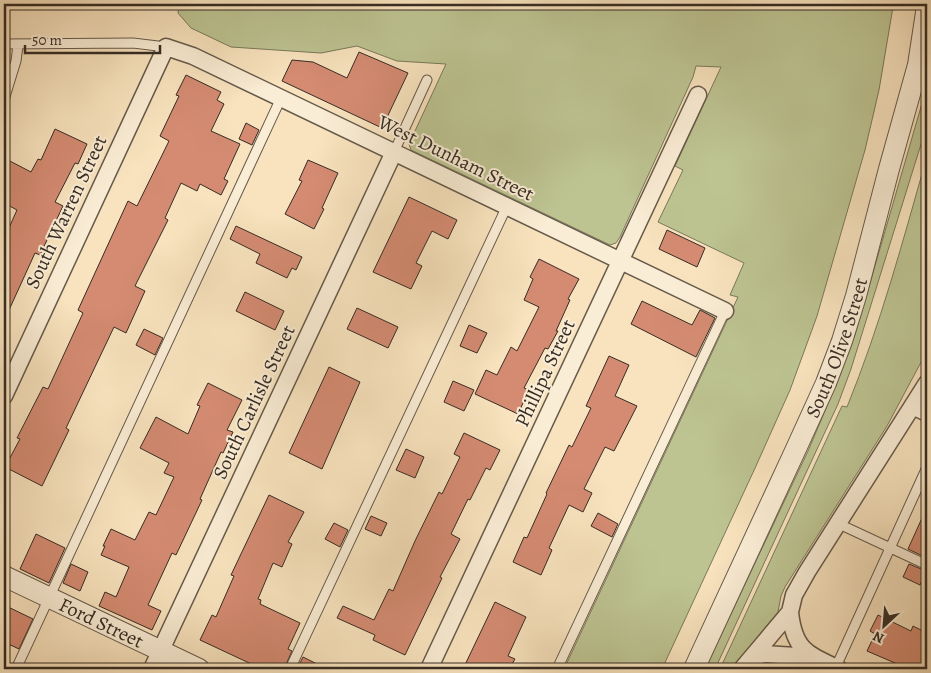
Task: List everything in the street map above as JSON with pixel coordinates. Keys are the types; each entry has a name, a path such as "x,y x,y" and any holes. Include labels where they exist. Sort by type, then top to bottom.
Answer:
{"street":[{"name":"South Olive Street","path":"694,669 795,452 826,383 842,341 856,296 918,65 927,6"},
{"name":"West Dunham Street","path":"166,47 192,56 282,98 725,311"},
{"name":"South Warren Street","path":"4,396 166,47"},
{"name":"Phillipa Street","path":"429,669 698,95"},
{"name":"South Carlisle Street","path":"156,660 394,152"},
{"path":"836,669 812,657 799,645 791,624 790,612 794,595 839,524 920,410 927,383"},
{"name":"Ford Street","path":"4,576 49,597 156,660 199,669"},
{"path":"742,669 790,612"},
{"path":"754,657 764,654 812,657"}],"lane":[{"path":"4,44 134,43 166,47"},
{"path":"4,100 16,61 18,45"},
{"path":"394,152 427,80"},
{"path":"16,669 282,98"},
{"path":"290,669 507,206"},
{"path":"557,669 725,311"},
{"path":"836,669 927,467"},
{"path":"839,524 927,565"}],"green space":[{"path":"179,4 816,4 893,7 879,90 865,150 817,316 790,390 662,669 564,669 738,297 730,295 744,263 658,222 683,170 675,166 721,67 696,66 693,77 620,237 616,243 610,245 411,150 409,144 446,64 397,61 357,46 321,53 231,47 191,28 178,13"},
{"path":"927,86 927,125 851,369 838,404 715,669 705,669 808,451 836,385 855,335"},
{"path":"927,156 927,351 887,426 785,587 778,612 731,669 720,669 842,406 847,407 880,314"}],"building":[{"path":"359,52 408,73 382,128 282,81 292,60 313,62 347,78"},
{"path":"186,75 221,92 217,100 224,104 211,131 240,144 224,179 228,181 221,195 200,184 197,191 181,183 165,218 168,220 135,286 145,291 126,333 114,327 66,428 69,430 42,486 5,467 20,439 17,438 43,387 48,389 83,313 78,310 128,201 137,206 169,141 160,136 179,96 176,95"},
{"path":"246,123 259,130 252,145 239,139"},
{"path":"55,129 87,144 78,164 75,163 55,202 63,206 40,255 35,253 4,321 4,239 17,210 4,203 4,158 31,172 38,159 41,160"},
{"path":"308,160 338,173 314,229 285,214 302,181 299,180"},
{"path":"409,197 457,220 448,239 432,231 416,263 422,266 411,289 373,272"},
{"path":"236,226 302,257 296,270 292,268 287,278 256,263 260,254 230,239"},
{"path":"667,230 705,248 697,267 659,249"},
{"path":"539,259 579,279 568,299 570,300 556,331 558,331 548,349 545,348 524,388 529,390 518,414 475,394 486,370 497,375 511,347 517,351 539,307 524,300 533,279 530,277"},
{"path":"245,292 284,311 275,330 236,311"},
{"path":"642,301 692,325 700,310 715,318 696,357 631,324"},
{"path":"357,308 398,327 388,348 347,329"},
{"path":"469,325 487,333 477,353 460,346"},
{"path":"144,329 163,338 155,355 136,345"},
{"path":"609,356 629,365 615,396 637,406 614,451 605,447 584,489 592,493 583,512 569,505 549,548 552,550 541,575 513,562 524,537 527,538 569,445 572,447 591,408 586,406"},
{"path":"329,367 360,382 322,469 289,453"},
{"path":"453,381 474,390 464,411 444,402"},
{"path":"208,383 242,400 227,430 233,432 223,453 221,452 200,499 202,500 176,555 172,553 148,605 161,611 152,630 99,606 105,592 116,597 129,567 101,555 105,546 103,546 111,529 135,540 149,512 156,515 174,477 164,473 169,463 140,448 156,417 188,434 200,406 197,405"},
{"path":"464,433 500,450 490,470 486,468 451,534 460,539 440,577 442,578 405,655 373,640 375,635 337,618 343,606 374,620 389,589 393,591 439,492 442,494 460,457 454,454"},
{"path":"406,449 424,457 415,478 396,470"},
{"path":"269,495 304,512 288,542 292,544 282,567 273,563 258,599 261,600 260,604 300,623 288,649 292,651 284,669 262,669 200,640 212,615 216,617 234,576 231,575"},
{"path":"927,507 927,558 908,549"},
{"path":"598,513 618,524 612,537 591,526"},
{"path":"371,516 387,523 381,536 365,529"},
{"path":"334,523 348,530 340,547 325,539"},
{"path":"36,534 65,548 49,583 20,569"},
{"path":"71,564 88,572 80,591 63,583"},
{"path":"909,564 926,571 920,585 903,577"},
{"path":"495,602 526,617 508,656 515,659 509,669 463,669"},
{"path":"4,605 33,619 19,649 4,642"},
{"path":"878,615 911,631 913,626 927,633 927,652 919,669 909,669 867,651 875,634 870,631"},
{"path":"303,657 327,669 297,669"}]}
